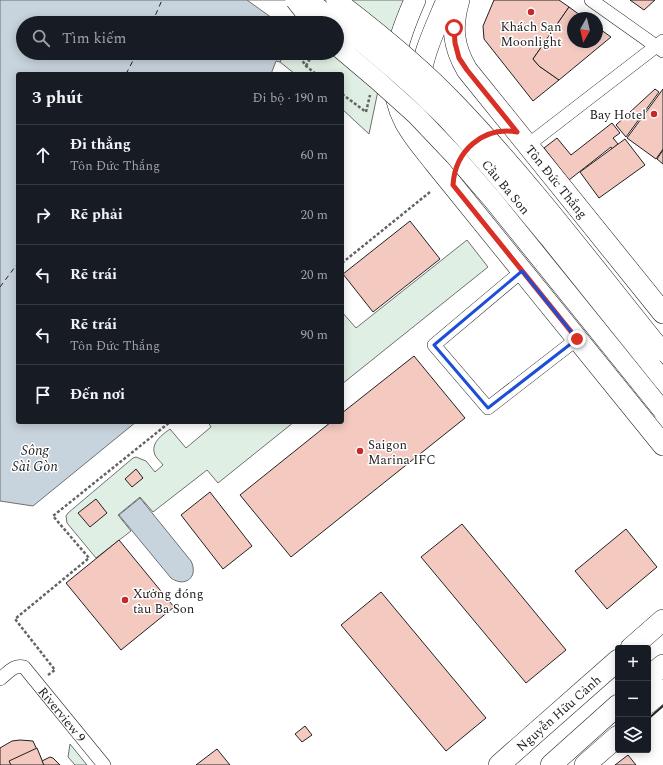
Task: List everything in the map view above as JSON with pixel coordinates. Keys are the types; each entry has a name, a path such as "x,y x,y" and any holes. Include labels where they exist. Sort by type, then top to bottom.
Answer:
{"main road":[{"path":"295,0 308,16"},
{"name":"Cầu Ba Son","path":"308,0 328,16"},
{"name":"Cầu Ba Son","path":"336,0 420,69 487,137 520,174 663,352"},
{"path":"415,0 398,44 394,65 394,85 398,105 405,122 414,137 663,445"},
{"path":"434,162 424,136 420,116 418,100 419,80 426,52 448,0"},
{"name":"Tôn Đức Thắng","path":"459,0 455,12 454,28 455,43 459,58 522,139 663,312"},
{"name":"Cầu Ba Son","path":"344,28 372,50 408,82 474,149 506,186 663,380"},
{"path":"344,52 416,116 454,155 492,199 663,411"},
{"path":"453,185 456,167 461,157 469,147 479,139 490,133 500,131 522,139"},
{"path":"634,645 663,620"},
{"name":"Nguyễn Hữu Cảnh","path":"499,765 615,663"},
{"path":"651,675 663,665"},
{"path":"651,700 663,690"},
{"path":"551,765 615,708"},
{"path":"598,723 615,716"},
{"path":"585,765 615,739"}],"street":[{"path":"522,139 661,46 591,0"},
{"path":"522,272 434,345 488,408 577,339"},
{"name":"Riverview 9","path":"0,679 15,666 24,667 104,765"}],"path":[{"path":"302,60 306,66 314,72"},
{"path":"306,66 309,60"},
{"path":"344,96 366,112"},
{"path":"344,261 430,192"},
{"path":"37,683 55,670 15,619 89,558 54,516 168,424"}],"highlighted area":[{"path":"522,271 577,339 488,408 434,345"}],"green space":[{"path":"309,0 409,0 385,57 369,134 344,111 344,72 292,72 280,62 281,60 344,60 344,16 301,16"},
{"path":"467,240 488,267 344,382 344,314 356,328"},
{"path":"209,424 292,424 218,483 207,470 153,512 140,497 118,515 131,531 96,558 67,523 66,516 68,513 133,458 136,457 146,461 155,472 163,465 155,455 155,443 170,429 186,448 211,427"},
{"path":"70,744 87,765 75,765 68,757"}],"water":[{"name":"Sông Sài Gòn","path":"0,0 309,0 301,16 16,16 16,60 281,60 280,62 276,61 272,72 16,72 16,424 134,424 33,506 0,501"},
{"path":"140,498 191,561 193,567 192,576 186,581 176,581 171,578 119,515"}],"pier":[{"path":"247,0 311,0 303,16 269,16"}],"building":[{"path":"494,0 559,0 569,7 533,59 539,66 559,80 533,101 484,39 483,26"},
{"path":"630,0 655,0 644,10"},
{"path":"569,7 576,12 567,12 567,48 598,48 559,80 539,66 533,59"},
{"path":"603,31 611,37 603,44"},
{"path":"655,89 659,92 626,137 616,125"},
{"name":"Bay Hotel","path":"663,89 663,149 656,159 627,138"},
{"path":"612,123 620,133 613,138 618,144 612,149 611,147 569,180 544,148 557,138 571,155"},
{"path":"625,139 645,165 599,198 580,172"},
{"path":"663,150 663,164 657,159"},
{"path":"410,221 440,259 373,312 344,275 344,273"},
{"name":"Saigon Marina IFC","path":"414,356 465,418 291,557 240,495 329,424 344,424 344,411"},
{"path":"136,469 143,478 132,487 125,479"},
{"path":"210,492 252,546 223,569 181,515"},
{"path":"96,499 107,513 90,527 78,513"},
{"path":"462,524 566,650 526,683 421,557"},
{"path":"626,529 657,567 607,609 575,571"},
{"path":"119,540 174,607 121,650 66,583"},
{"path":"381,592 486,718 446,751 341,625"},
{"path":"305,726 312,735 302,742 295,734"},
{"path":"12,741 33,741 44,765 0,765 0,748"},
{"path":"37,748 44,765 11,765 9,761"},
{"path":"217,749 230,765 196,765"},
{"path":"628,755 636,765 615,765"},
{"path":"50,757 60,765 44,765 42,761"}],"ferry route":[{"path":"155,16 162,0"},
{"path":"127,72 133,60"},
{"path":"0,287 16,266"}],"wall":[{"path":"650,717 663,706"}],"place":[{"name":"Khách Sạn Moonlight","path":"531,12"},
{"name":"Bay Hotel","path":"654,114"},
{"name":"Saigon Marina IFC","path":"360,451"},
{"name":"Xưởng đóng tàu Ba Son","path":"125,600"}],"route":[{"path":"454,28 455,43 459,58 517,132 500,131 490,133 469,147 461,157 456,167 453,176 453,185 577,339"}]}
